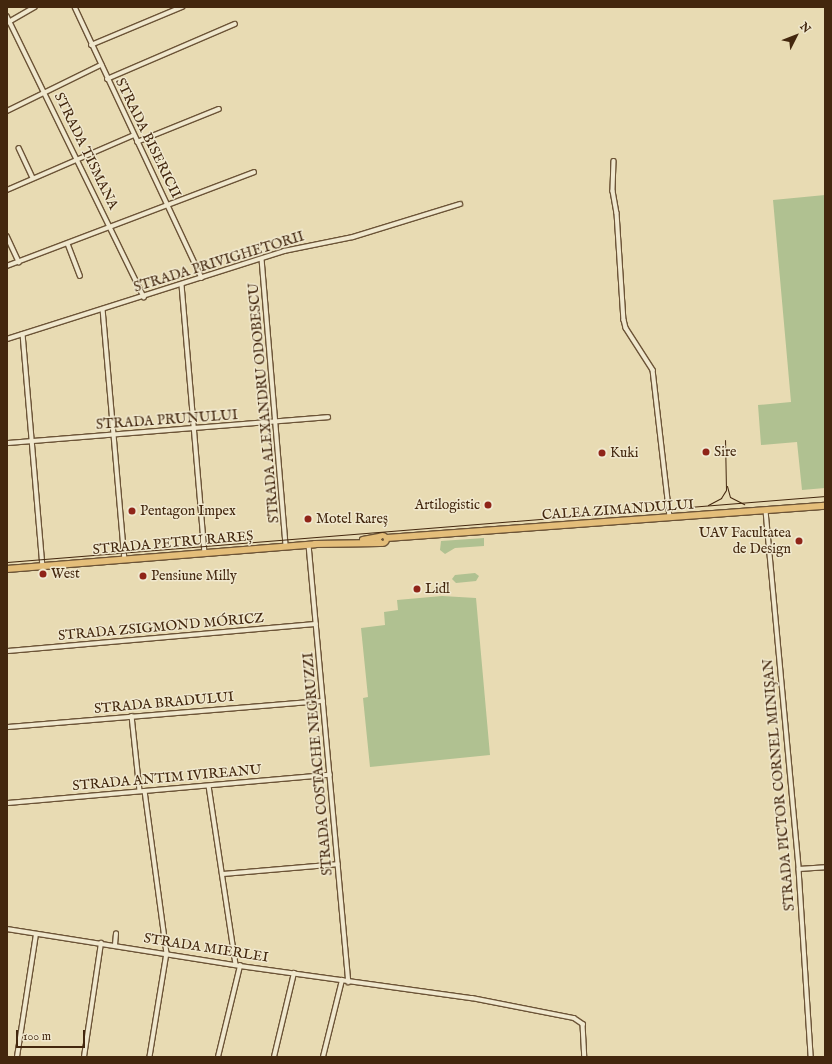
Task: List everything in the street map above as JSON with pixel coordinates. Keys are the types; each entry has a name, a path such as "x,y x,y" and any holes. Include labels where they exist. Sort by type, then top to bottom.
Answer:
{"main road":[{"name":"CALEA ZIMANDULUI","path":"341,543 379,540 383,536 387,540 825,506"},
{"name":"STRADA PETRU RAREȘ","path":"7,569 286,546 341,543"}],"street":[{"path":"9,22 35,7"},
{"name":"STRADA BISERICII","path":"75,7 107,79 169,206 202,278"},
{"path":"91,44 182,7"},
{"name":"STRADA TISMANA","path":"7,16 112,228 144,297"},
{"path":"107,79 235,24"},
{"path":"7,111 101,65"},
{"path":"137,142 219,109"},
{"path":"7,190 134,135"},
{"path":"19,148 33,178"},
{"path":"614,161 613,190 617,213 624,320 653,370 670,518"},
{"path":"7,266 112,228 254,172"},
{"name":"STRADA PRIVIGHETORII","path":"7,339 182,285 284,251 352,237 460,204"},
{"path":"7,236 19,262"},
{"path":"68,244 80,276"},
{"name":"STRADA ALEXANDRU ODOBESCU","path":"262,259 277,422 286,546"},
{"path":"182,285 205,553"},
{"path":"103,309 125,559"},
{"path":"22,334 43,566"},
{"name":"STRADA PRUNULUI","path":"7,444 328,417"},
{"name":"STRADA PICTOR CORNEL MINIȘAN","path":"766,510 798,869 811,1057"},
{"name":"STRADA COSTACHE NEGRUZZI","path":"309,545 349,982"},
{"name":"STRADA ZSIGMOND MÓRICZ","path":"7,651 316,624"},
{"name":"STRADA BRADULUI","path":"7,727 323,701"},
{"path":"132,716 167,953 150,1057"},
{"name":"STRADA ANTIM IVIREANU","path":"7,803 330,775"},
{"path":"209,786 236,965"},
{"path":"222,874 338,864"},
{"path":"798,869 825,867"},
{"name":"STRADA MIERLEI","path":"7,929 167,953 240,966 472,998 579,1020 583,1026 585,1057"},
{"path":"17,1057 36,934"},
{"path":"116,934 116,945"},
{"path":"84,1057 101,943"},
{"path":"218,1057 240,966"},
{"path":"274,1057 294,973"},
{"path":"323,1057 342,980"}],"green space":[{"path":"825,195 825,488 802,490 797,442 761,445 758,405 791,402 773,200"},
{"path":"484,538 484,546 455,548 445,554 440,550 441,541"},
{"path":"475,573 479,576 476,581 456,583 452,579 455,575"},
{"path":"442,596 476,598 490,755 370,767 363,698 368,697 361,628 385,625 384,612 398,610 397,600"}],"tram line":[{"path":"708,505 721,498 726,490 725,440"},
{"path":"727,486 730,497 744,504"},
{"path":"7,562 825,496"}],"place":[{"name":"Sire","path":"706,452"},
{"name":"Kuki","path":"602,453"},
{"name":"Artilogistic","path":"488,505"},
{"name":"Pentagon Impex","path":"132,511"},
{"name":"Motel Rareș","path":"308,519"},
{"name":"UAV Facultatea de Design","path":"799,541"},
{"name":"West","path":"43,574"},
{"name":"Pensiune Milly","path":"143,576"},
{"name":"Lidl","path":"417,589"}]}
